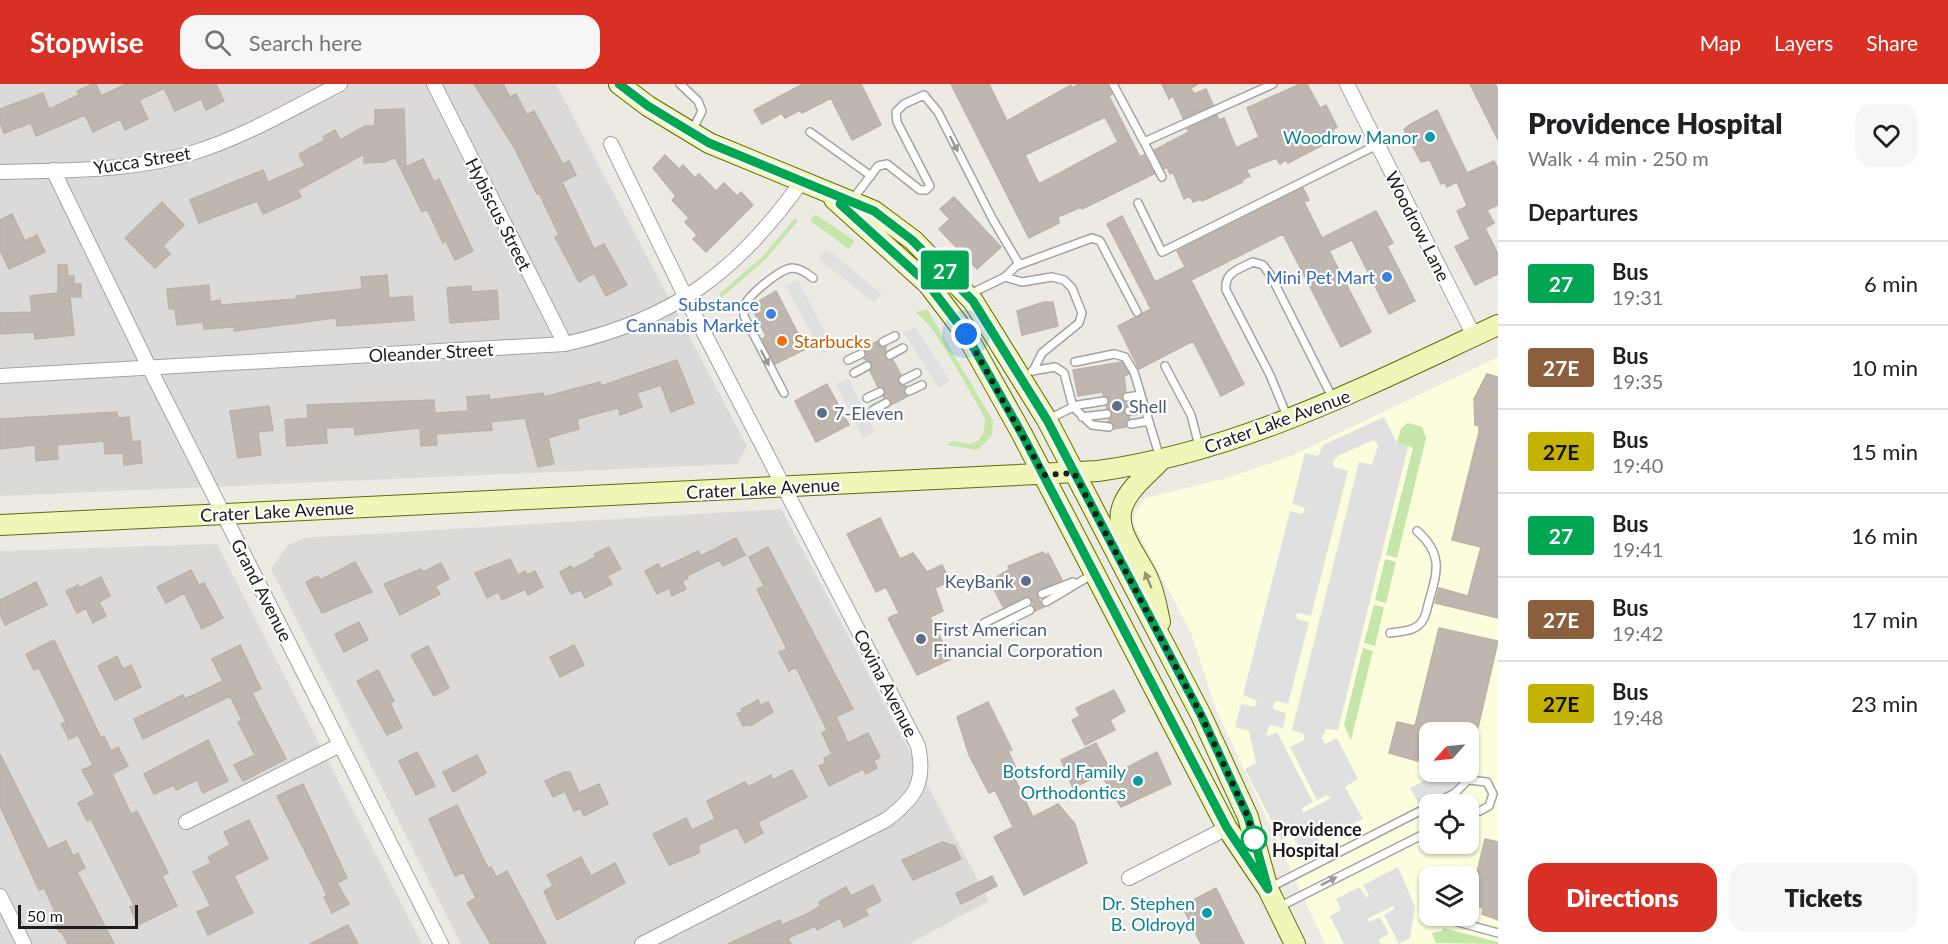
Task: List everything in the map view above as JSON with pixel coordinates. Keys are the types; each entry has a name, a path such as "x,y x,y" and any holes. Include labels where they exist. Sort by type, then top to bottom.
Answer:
{"main road":[{"path":"620,84 648,106 709,143 874,211 912,240 968,296 1028,374 1047,420 1201,715 1248,817 1268,889"},
{"path":"828,193 897,254 946,306 994,382 1044,475 1087,577 1227,828 1268,889 1295,944"},
{"name":"Crater Lake Avenue","path":"0,525 1074,473 1160,461 1289,420 1334,402 1498,324"},
{"path":"1160,461 1129,495 1122,507 1120,517 1123,531 1150,582 1169,657"}],"street":[{"name":"Yucca Street","path":"0,171 118,167 193,153 221,144 340,84"},
{"name":"Hybiscus Street","path":"434,84 565,344"},
{"name":"Woodrow Lane","path":"1347,84 1474,336"},
{"name":"Covina Avenue","path":"611,144 686,298 918,746 921,775 917,788 900,809 871,829 642,944"},
{"name":"Grand Avenue","path":"53,170 150,369 441,944"},
{"name":"Oleander Street","path":"0,376 565,344 596,337 626,326 686,298 719,274 764,232 802,181"},
{"path":"186,822 340,745"},
{"path":"1129,878 1227,828"},
{"path":"1,901 24,944"}],"lane":[{"path":"680,84 698,101 702,111 691,133"},
{"path":"1113,84 1162,177"},
{"path":"1144,142 1273,84"},
{"path":"851,202 879,166 887,164 920,190 926,190 930,186 897,122 896,112 904,104 924,95 938,112 992,218 1019,264"},
{"path":"810,132 871,176"},
{"path":"1138,203 1162,252 1377,145"},
{"path":"968,296 1005,277 1019,264 1092,237 1100,241 1137,312"},
{"path":"1289,420 1270,375 1226,291 1225,281 1231,272 1253,262 1263,266 1271,276 1334,402"},
{"path":"784,393 744,316 744,307 748,299 784,271 792,268 804,271 813,278"},
{"path":"1005,277 1022,282 1052,277 1064,280 1072,288 1082,313 1079,323 1042,353 1028,374"},
{"path":"884,342 895,336"},
{"path":"890,355 903,348"},
{"path":"848,360 861,354"},
{"path":"1075,362 1114,354 1125,357 1134,372 1160,461"},
{"path":"854,373 867,366"},
{"path":"1165,366 1191,415 1200,450"},
{"path":"1028,374 1055,367 1064,373 1073,406 1082,417 1092,425 1109,427"},
{"path":"903,380 917,373"},
{"path":"909,391 922,385"},
{"path":"867,398 880,392"},
{"path":"1126,397 1141,395"},
{"path":"1047,420 1073,406 1104,401"},
{"path":"873,410 886,403"},
{"path":"1129,411 1145,409"},
{"path":"1082,417 1107,414"},
{"path":"1131,423 1149,421"},
{"path":"1390,633 1417,627 1424,621 1438,563 1433,548 1417,531"},
{"path":"1042,594 1087,577"},
{"path":"1046,602 1087,577"},
{"path":"984,623 1027,602"},
{"path":"988,631 1030,610"},
{"path":"1453,794 1468,780 1487,782 1493,794 1489,806 1479,811"},
{"path":"1268,889 1419,812"},
{"path":"1277,908 1419,837"},
{"path":"1472,926 1498,933"}],"shaded area":[{"path":"0,84 556,84 747,446 737,464 0,496"},
{"path":"826,248 882,294 874,303 818,258"},
{"path":"798,280 833,348 822,354 786,286"},
{"path":"915,327 950,381 939,388 904,333"},
{"path":"1498,357 1498,944 1325,944 1216,709 1191,633 1133,523 1136,511 1145,498 1227,478 1291,456"},
{"path":"848,378 875,432 863,438 836,384"},
{"path":"1384,417 1397,443 1408,447 1338,730 1326,729 1322,738 1325,744 1337,738 1358,779 1345,787 1363,819 1327,837 1322,828 1317,827 1315,832 1319,841 1301,851 1292,835 1281,840 1245,769 1256,763 1249,731 1235,727 1241,704 1255,707 1257,701 1243,695 1290,511 1301,514 1305,511 1303,507 1292,504 1305,453 1318,456 1323,445","holes":["1374,440 1378,445 1372,465 1359,462 1292,730 1304,734 1304,740 1290,747 1317,800 1327,795 1331,798 1303,813 1302,808 1313,802 1277,732 1268,736 1266,734 1270,725 1283,728 1286,713 1273,709 1274,703 1277,701 1288,704 1309,622 1297,619 1295,615 1299,613 1311,616 1348,471 1334,467 1333,461 1339,455"]},
{"path":"781,509 989,901 909,944 461,944 271,569 288,545 303,538"},
{"path":"217,544 422,944 0,944 0,551"},
{"path":"1422,782 1456,782 1459,788 1449,794 1419,794 1419,804 1410,788"},
{"path":"1398,867 1415,907 1410,938 1399,944 1384,915 1394,909 1393,906 1367,919 1369,922 1380,917 1389,934 1379,939 1380,944 1344,944 1330,916 1341,910 1336,899 1359,887 1367,898 1369,895 1363,885"}],"green space":[{"path":"814,215 855,241 849,249 810,221"},
{"path":"795,218 798,221 765,260 721,298 719,294 762,257"},
{"path":"927,309 993,421 992,435 978,450 946,445 953,441 970,444 979,440 984,432 985,418 930,326 916,312"},
{"path":"1408,423 1422,427 1426,438 1397,558 1386,555 1413,448 1397,443 1401,428"},
{"path":"1385,559 1396,562 1386,603 1375,600"},
{"path":"1374,605 1384,607 1375,646 1364,643"},
{"path":"1363,648 1373,651 1351,740 1344,725"},
{"path":"1443,928 1498,942 1498,944 1436,943 1432,933 1442,931"}],"building":[{"path":"96,84 101,96 126,84 173,84 139,100 148,119 125,130 120,119 93,132 85,115 36,136 31,123 4,133 0,122 0,109 43,93 49,109 79,95 77,91"},
{"path":"173,84 216,84 224,101 206,110 201,99 175,111 164,88"},
{"path":"474,84 503,84 510,97 516,94 527,115 534,111 563,164 569,161 576,175 562,182 594,249 604,244 627,285 606,296 594,273 579,282 555,237 559,235 539,193 537,194 514,147"},
{"path":"803,84 861,84 881,125 852,140 831,98 802,113 800,110 785,118 782,113 762,124 754,110"},
{"path":"951,84 989,84 1007,121 1071,85 1072,88 1079,84 1107,84 1112,94 1109,96 1140,157 1144,155 1154,174 1082,209 1081,207 1058,217 1059,223 1029,238","holes":["1105,117 1118,142 1039,184 1025,155"]},
{"path":"1162,84 1198,84 1191,88 1194,94 1206,89 1213,105 1183,118 1173,96 1169,99"},
{"path":"1300,84 1307,84 1320,108 1326,105 1337,127 1332,130 1335,136 1328,139 1329,142 1288,163 1286,160 1280,164 1276,158 1246,170 1250,176 1242,180 1243,182 1202,201 1201,199 1193,202 1190,196 1184,199 1173,172 1170,174 1167,167 1164,169 1154,150 1189,132 1187,129 1217,115 1219,120 1224,118 1236,148 1259,137 1247,108"},
{"path":"1470,84 1495,84 1498,89 1498,140"},
{"path":"404,109 406,167 423,159 434,182 439,179 473,251 455,260 446,241 443,243 427,209 422,212 395,157 385,162 364,163 364,154 298,190 301,197 263,214 257,201 199,223 190,200 263,170 268,182 305,166 299,154 325,140 323,137 335,130 340,140 365,126 375,126 375,110"},
{"path":"1437,110 1467,173 1494,161 1498,169 1498,205 1487,210 1494,223 1485,228 1498,254 1498,274 1475,285 1455,247 1470,239 1457,211 1467,206 1457,182 1447,187 1445,182 1441,184 1430,160 1421,162 1404,130"},
{"path":"665,155 679,169 683,165 695,178 699,174 716,191 724,183 737,196 741,192 753,205 706,252 693,239 697,235 685,222 689,218 672,200 676,196 653,168"},
{"path":"1303,188 1309,200 1304,202 1322,238 1376,211 1393,243 1387,246 1415,301 1389,314 1352,240 1329,251 1371,332 1341,347 1283,234 1191,280 1244,384 1221,396 1193,341 1139,369 1118,326 1151,309 1107,224 1122,216 1155,282 1185,267 1177,251"},
{"path":"954,197 1001,247 977,269 939,229 950,219 940,209"},
{"path":"162,202 184,225 163,246 170,254 155,268 125,238"},
{"path":"12,214 25,241 37,235 45,252 9,269 0,250 0,220"},
{"path":"58,265 67,265 68,276 74,276 74,284 81,284 81,297 70,297 74,335 35,339 34,332 0,334 0,313 32,312 30,296 58,293"},
{"path":"387,275 389,298 412,296 414,320 337,326 336,318 234,331 234,327 204,329 203,322 177,325 175,309 169,309 167,289 209,285 210,302 220,300 221,305 296,299 296,296 362,289 361,277"},
{"path":"471,286 471,292 497,290 499,319 450,323 447,288"},
{"path":"776,291 806,349 775,364 762,339 766,336 751,306"},
{"path":"1044,302 1053,302 1058,326 1022,335 1017,311"},
{"path":"878,341 879,346 886,347 885,357 893,360 901,375 898,383 906,386 903,391 908,396 891,405 889,399 883,397 885,389 878,387 870,371 872,363 864,359 867,354 863,349"},
{"path":"677,360 694,403 671,412 661,385 637,393 642,407 620,415 618,408 577,419 579,429 548,438 554,464 538,467 525,418 491,422 492,430 436,434 437,445 421,446 420,428 355,435 354,427 326,428 327,443 287,446 285,420 308,418 307,405 434,400 435,413 468,411 467,397 489,395 490,400 543,393 544,397 600,382 601,386"},
{"path":"1122,362 1129,374 1124,376 1126,392 1121,397 1128,406 1124,412 1130,418 1126,422 1126,427 1114,429 1113,423 1108,421 1113,414 1106,409 1109,398 1103,395 1103,392 1078,396 1073,370"},
{"path":"1487,374 1498,377 1498,618 1435,603 1439,588 1468,596 1481,547 1452,540 1479,432 1479,426 1475,425 1474,399"},
{"path":"827,384 849,425 816,442 795,401"},
{"path":"269,406 273,430 258,432 261,455 238,458 230,411"},
{"path":"117,412 118,418 129,417 132,442 140,441 142,463 124,465 123,453 105,454 104,441 57,445 58,459 36,461 35,445 0,449 0,419"},
{"path":"880,518 900,559 913,553 927,572 942,565 950,581 935,588 943,611 930,617 951,659 917,675 888,618 899,613 886,587 876,592 847,534"},
{"path":"736,538 745,555 723,566 719,560 687,576 688,578 682,581 686,589 672,596 669,588 657,594 645,571 658,564 661,569 698,551 701,556"},
{"path":"609,547 621,569 607,576 612,584 585,598 581,590 571,594 560,572 571,566 573,569 596,557 594,554"},
{"path":"768,547 853,709 836,717 848,743 868,733 880,757 874,761 877,768 866,774 863,769 829,786 819,766 826,763 824,758 832,754 822,733 827,730 796,667 789,671 779,652 787,649 757,589 764,586 749,557"},
{"name":"KeyBank","path":"1043,552 1045,555 1048,553 1062,580 1037,591 1037,597 1044,607 1035,611 1032,599 1027,596 1003,607 990,581 1010,569 1008,566"},
{"path":"510,559 518,575 525,571 527,575 535,571 543,587 528,595 525,589 502,600 498,592 487,598 475,573"},
{"path":"355,562 372,592 322,613 306,582 318,576 320,580"},
{"path":"441,563 449,579 435,586 440,594 400,615 384,584 421,569 423,572"},
{"path":"191,570 199,585 204,583 223,618 202,629 184,593 166,603 157,587"},
{"path":"101,577 110,596 99,602 106,616 93,623 86,608 77,613 66,591 78,585 79,588"},
{"path":"36,582 47,605 5,625 0,614 0,600"},
{"path":"359,622 368,640 344,652 335,634"},
{"path":"1439,628 1498,641 1479,723 1419,722 1418,761 1389,753 1397,722 1415,726"},
{"path":"54,640 101,738 104,736 111,751 118,747 128,766 112,774 131,814 137,811 168,873 162,876 177,906 138,925 130,907 134,905 91,819 87,821 78,803 95,794 82,770 93,765 78,735 69,739 61,724 66,722 39,668 34,670 26,654"},
{"path":"240,645 261,689 252,693 286,759 243,781 234,765 255,755 238,722 242,720 230,696 143,739 134,719 183,695 185,699 223,681 212,659"},
{"path":"574,645 584,665 560,677 550,657"},
{"path":"428,646 449,688 434,696 411,655"},
{"path":"117,656 123,669 131,665 141,687 115,700 98,666"},
{"path":"378,670 394,701 390,703 402,728 387,735 357,681"},
{"path":"1114,690 1125,711 1110,720 1115,730 1085,745 1072,720 1080,716 1076,708"},
{"path":"758,700 760,705 768,702 773,712 750,726 748,724 743,726 737,714 742,712 741,709"},
{"path":"988,702 1012,750 1008,751 1019,774 1014,777 1033,817 1058,804 1075,824 1087,863 1024,895 994,837 1013,827 995,790 989,793 969,755 957,717"},
{"path":"208,740 228,781 203,793 197,780 176,790 174,785 154,794 144,774"},
{"path":"1096,743 1110,770 1073,788 1061,760"},
{"path":"417,752 435,786 416,795 399,761"},
{"name":"Botsford Family Orthodontics","path":"1157,752 1171,784 1121,807 1104,779"},
{"path":"0,754 48,849 66,841 73,856 78,853 85,868 77,872 114,944 68,944 61,931 59,932 51,913 55,911 44,888 39,890 0,806"},
{"path":"477,755 486,773 453,792 443,772"},
{"path":"792,770 807,797 758,822 763,833 745,843 737,827 699,845 699,853 669,865 653,834 686,818 692,830 715,819 707,801 745,782 748,787 771,775 773,780"},
{"path":"564,772 570,772 579,793 599,784 608,804 584,816 580,808 574,811 565,791 553,797 545,781"},
{"path":"303,784 347,878 337,883 349,904 332,913 324,897 327,895 277,796"},
{"path":"457,805 488,868 491,867 496,877 507,871 546,944 491,944 467,903 476,898 463,872 455,876 429,819"},
{"path":"249,820 268,859 234,876 253,913 208,935 197,912 211,906 193,872 211,863 208,857 230,845 224,832"},
{"path":"1485,839 1498,842 1498,920 1482,914 1483,908 1479,907 1478,866"},
{"path":"942,842 955,846 961,859 913,880 902,860"},
{"path":"581,857 591,876 615,863 625,883 557,920 544,891 553,886 547,875"},
{"path":"992,876 997,886 961,904 956,893"},
{"path":"873,885 881,901 865,909 868,915 844,927 840,918 817,930 815,926 788,938 791,944 728,944 780,920 782,925 809,913 820,906 819,902 846,887 851,896"},
{"name":"Dr. Stephen B. Oldroyd","path":"1216,888 1244,944 1201,944 1182,906"},
{"path":"348,925 358,944 310,944"}],"bus line":[{"name":"27","path":"619,84 678,126 709,143 874,211 942,267 973,301 1047,420 1201,715 1248,817 1268,889 1227,828 1102,591 1044,475 966,334 928,284 840,204"}],"place":[{"name":"Woodrow Manor","path":"1430,137"},
{"name":"Mini Pet Mart","path":"1387,277"},
{"name":"Substance Cannabis Market","path":"771,314"},
{"name":"Starbucks","path":"782,341"},
{"name":"Shell","path":"1117,406"},
{"name":"7-Eleven","path":"822,413"},
{"name":"KeyBank","path":"1026,581"},
{"name":"First American Financial Corporation","path":"921,639"},
{"name":"Botsford Family Orthodontics","path":"1138,781"},
{"name":"Providence Hospital","path":"1254,839"},
{"name":"Dr. Stephen B. Oldroyd","path":"1207,913"}],"route":[{"path":"966,334 1044,475 1074,473 1201,715 1248,817 1254,839"}]}
